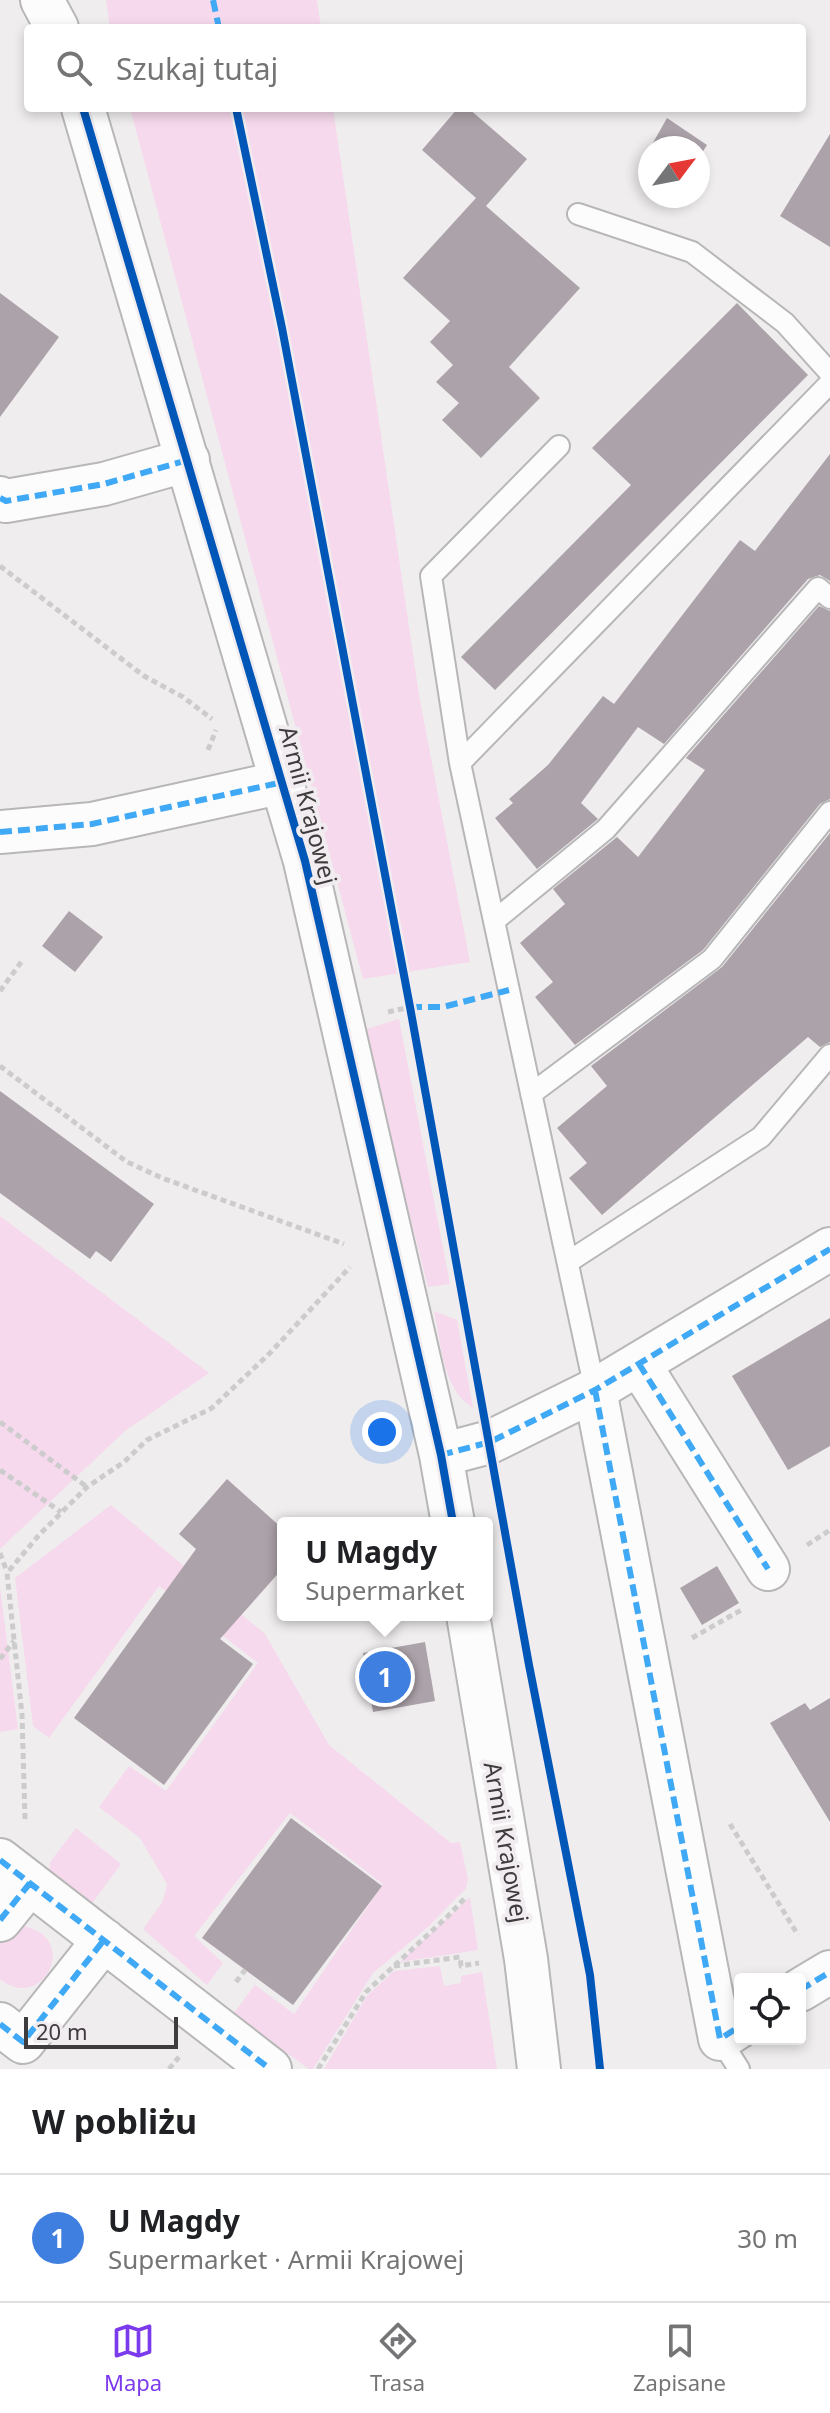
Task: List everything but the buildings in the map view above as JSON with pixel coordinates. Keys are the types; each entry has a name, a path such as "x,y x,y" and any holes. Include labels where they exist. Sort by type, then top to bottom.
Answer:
{"street":[{"path":"42,0 55,24"},
{"name":"Armii Krajowej","path":"84,112 305,861 441,1455 452,1517"},
{"path":"0,498 6,501 104,484 188,460"},
{"path":"0,832 92,824 283,782"},
{"path":"441,1455 490,1442 595,1390 830,1249"},
{"path":"639,1364 768,1569"},
{"path":"595,1390 675,1808 733,2045"},
{"name":"Armii Krajowej","path":"469,1621 526,1959 539,2069"},
{"path":"0,1920 19,1874 270,2069"},
{"path":"0,2024 23,2042 104,1940"}],"lane":[{"path":"578,214 692,252 785,323 830,373"},
{"path":"460,763 830,383"},
{"path":"559,446 431,576 460,763 595,1390"},
{"path":"494,921 606,829 818,588 830,598"},
{"path":"531,1094 712,959 830,812"},
{"path":"568,1262 761,1137 830,1055"}],"path":[{"path":"0,566 144,676 183,697 218,724"},
{"path":"0,991 22,961"},
{"path":"393,1011 410,1007"},
{"path":"0,1066 127,1162 162,1178 356,1248"},
{"path":"7,1573 87,1487 124,1462 147,1440 212,1408 270,1353 359,1258"},
{"path":"0,1422 87,1487"},
{"path":"1,1471 61,1512"},
{"path":"0,1553 7,1573 22,1715 19,1874"},
{"path":"0,1564 7,1573"},
{"path":"648,1664 778,1589 768,1569"},
{"path":"0,1659 14,1641"},
{"path":"675,1808 730,1824 818,1979"},
{"path":"318,2069 366,1992 468,1894"},
{"path":"393,1966 460,1957 461,1966 491,1961"}],"shaded area":[{"path":"106,0 317,0 320,24 109,24"},
{"path":"131,112 334,112 419,695 470,962 363,979"},
{"path":"399,1019 450,1284 428,1287 363,1030"},
{"path":"0,1216 209,1373 125,1431 0,1549"},
{"path":"434,1311 457,1320 473,1408 463,1400 449,1377"},
{"path":"111,1505 265,1634 329,1745 451,1843 460,1842 468,1879 466,1888 428,1927 373,1973 313,2069 233,2014 255,1985 294,2014 383,1884 290,1813 194,1936 223,1963 207,1985 143,1929 163,1901 167,1884 140,1838 99,1807 129,1766 166,1791 258,1663 159,1586 49,1738 33,1726 15,1578"},
{"path":"0,1587 18,1729 0,1732"},
{"path":"76,1828 121,1864 90,1906 49,1875 50,1862"},
{"path":"470,1897 478,1950 400,1962"},
{"path":"22,1926 40,1933 50,1943 53,1956 50,1969 42,1980 30,1987 16,1987 0,1979 0,1935"},
{"path":"440,1966 444,1986 461,1983 461,1976 482,1972 497,2069 324,2069 367,1996 394,1971"}],"marked path":[{"path":"213,0 218,24"},
{"path":"0,498 6,501 104,484 188,460"},
{"path":"0,832 92,824 283,782"},
{"path":"410,1007 443,1007 509,990"},
{"path":"441,1455 490,1442 595,1390 830,1249"},
{"path":"639,1364 768,1569"},
{"path":"595,1390 720,2039 734,2030"},
{"path":"0,1860 270,2069"},
{"path":"0,1920 30,1883"},
{"path":"0,2024 23,2042 104,1940"},
{"path":"806,1986 830,1972"}],"cycle path":[{"path":"84,112 305,861 441,1455 452,1517"},
{"path":"237,112 282,328 410,1007 529,1665 590,1975 600,2069"}],"place":[{"name":"U Magdy","path":"385,1677"}]}
